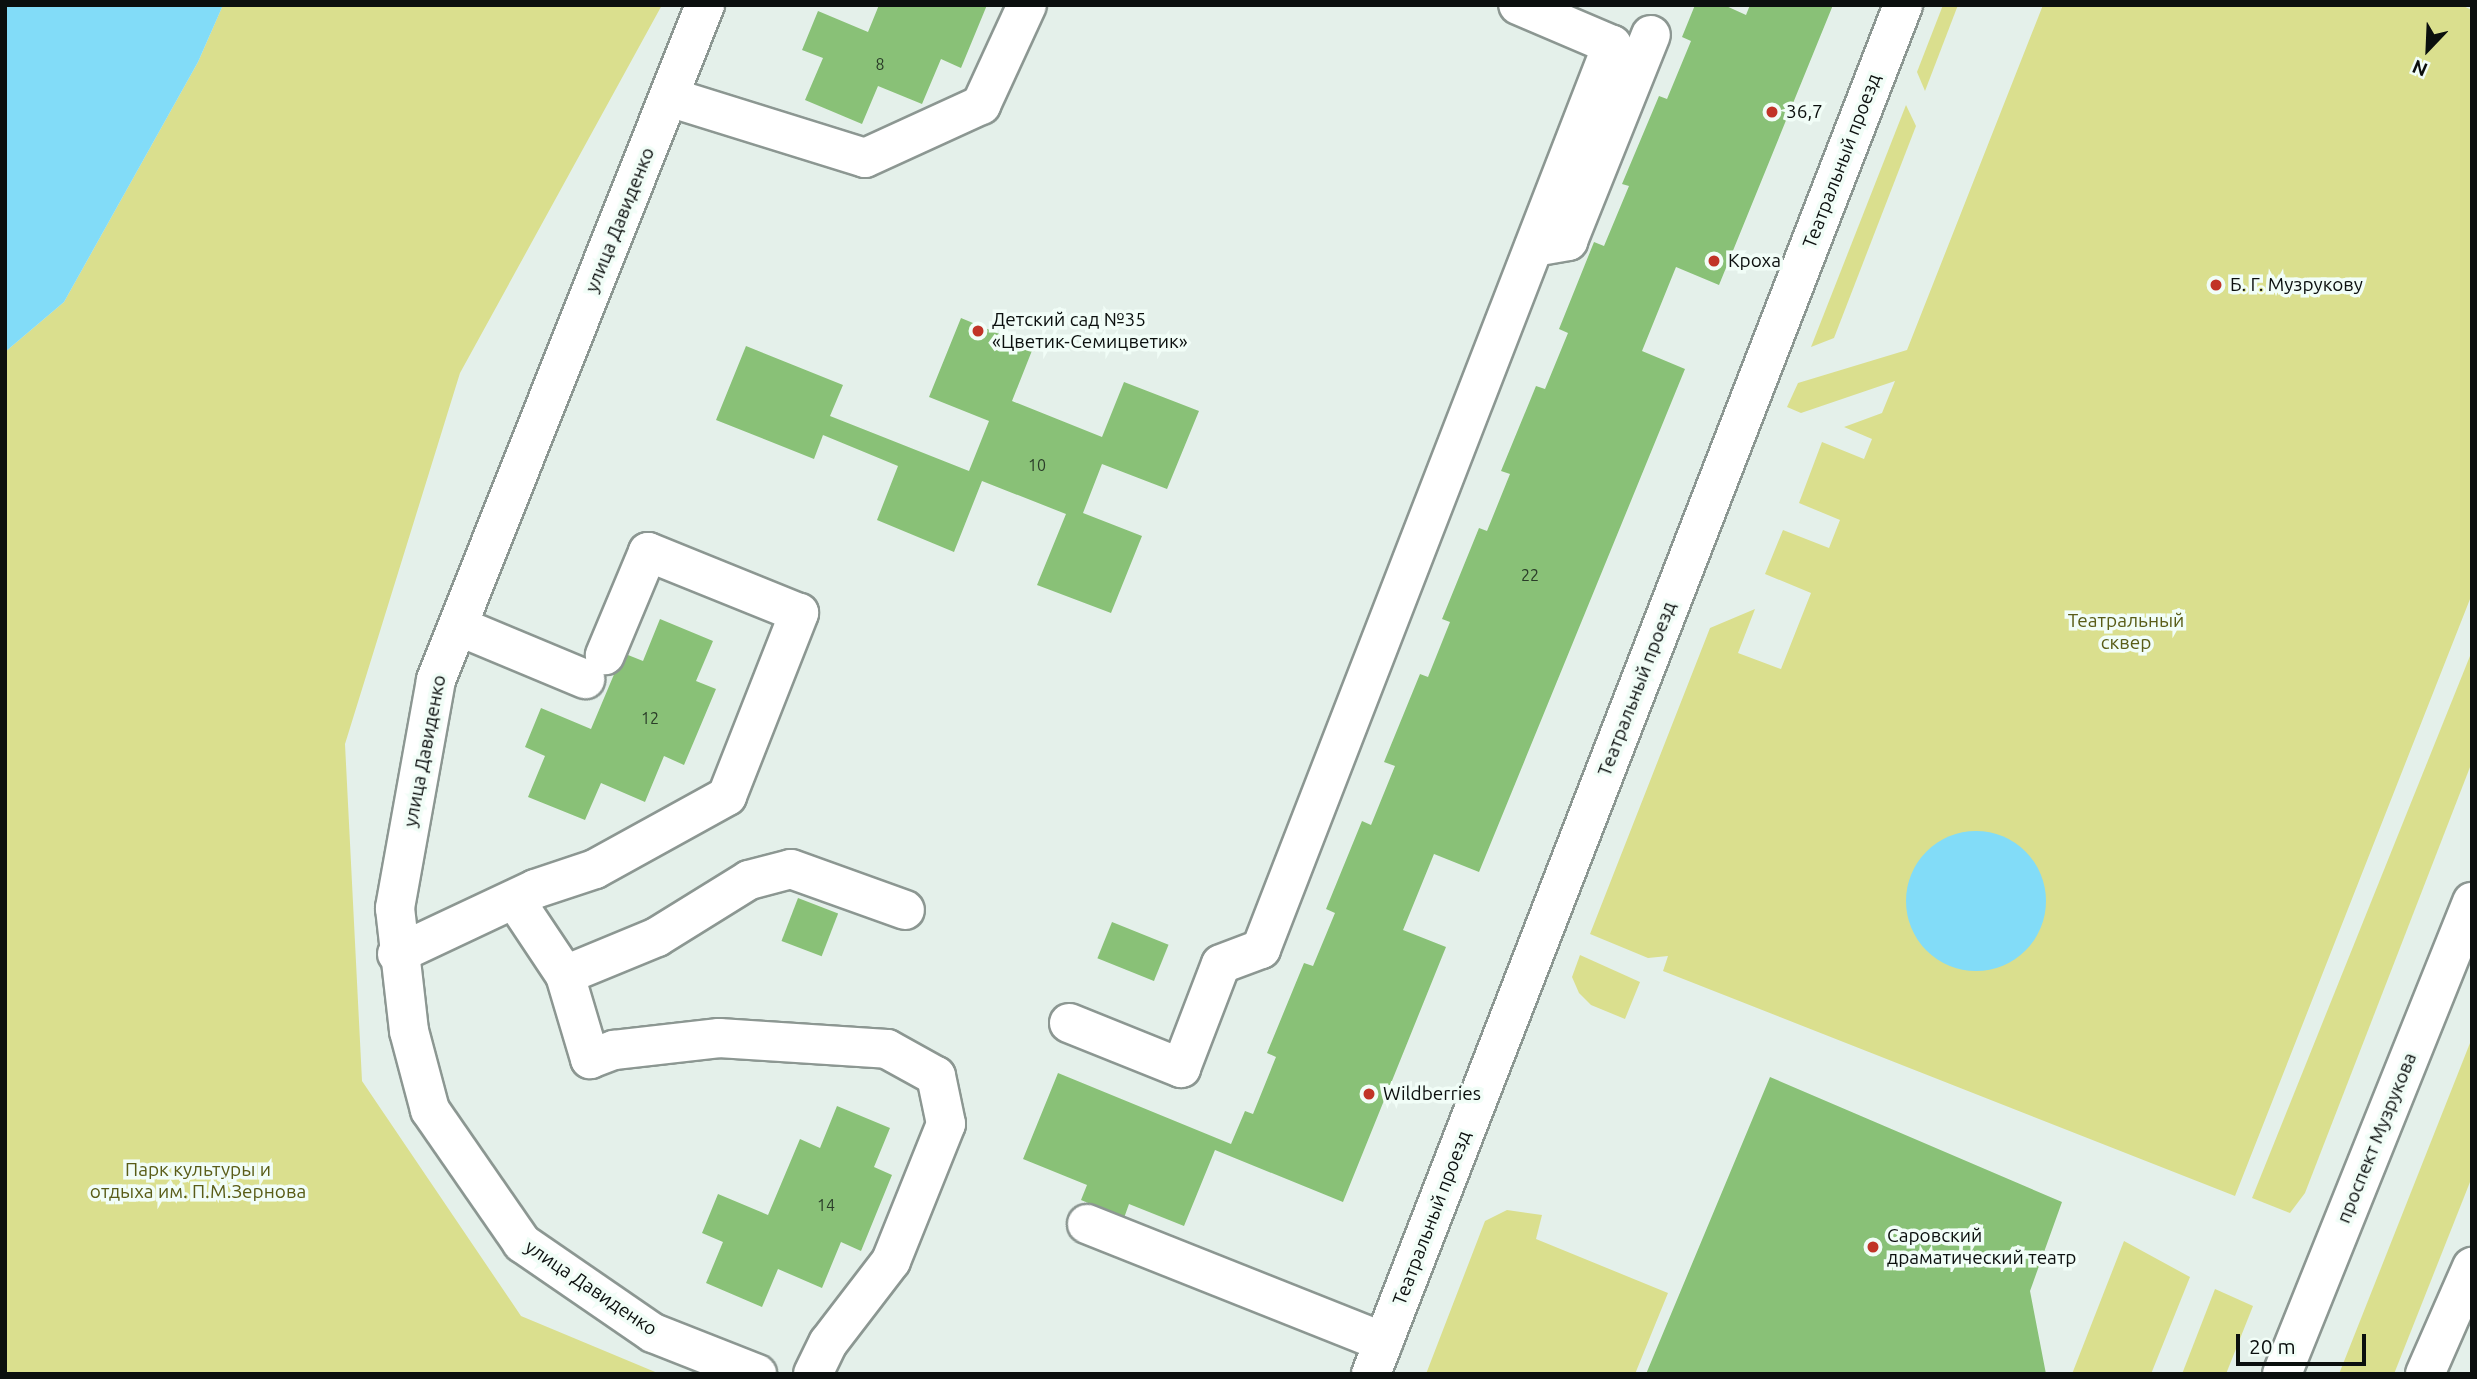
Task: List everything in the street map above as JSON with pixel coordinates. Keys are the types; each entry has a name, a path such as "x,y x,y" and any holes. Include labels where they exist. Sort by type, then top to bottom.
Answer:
{"street":[{"name":"улица Давиденко","path":"705,5 436,680 395,908 397,954 409,1031 430,1110 522,1243 653,1333 757,1374"},
{"path":"669,97 865,158 981,105 1027,5"},
{"path":"1069,1023 1181,1069 1221,964 1261,949 1612,45 1518,5"},
{"name":"Театральный проезд","path":"1377,1358 1903,5"},
{"path":"1534,247 1568,241 1651,36"},
{"path":"397,954 515,900 595,869 727,796 799,613 648,552 595,667 458,626"},
{"path":"565,975 656,937 749,880 792,869 905,911"},
{"path":"515,900 565,975 590,1059 614,1050 719,1038 887,1049 936,1076 946,1124 891,1261 828,1343 813,1374"},
{"name":"проспект Музрукова","path":"2281,1374 2472,902"},
{"path":"1087,1224 1377,1358"},
{"path":"2425,1374 2472,1268"}],"green space":[{"name":"Парк культуры и отдыха им. П.М.Зернова","path":"223,5 662,5 460,373 345,744 362,1081 521,1316 660,1374 5,1374 5,352 64,302 198,62"},
{"path":"1943,5 1958,5 1925,91 1917,72"},
{"name":"Театральный сквер","path":"2043,5 2461,5 2472,10 2472,594 2235,1196 1663,971 1668,956 1648,958 1590,934 1710,628 1755,609 1738,653 1781,669 1811,593 1765,574 1783,530 1829,548 1840,520 1799,503 1822,442 1864,459 1872,439 1844,427 1882,413 1895,381 1801,413 1787,407 1798,383 1907,350"},
{"path":"1906,105 1916,126 1834,338 1811,347"},
{"path":"2472,651 2472,762 2305,1193 2290,1213 2252,1198"},
{"path":"1580,955 1640,982 1625,1019 1591,1005 1579,993 1572,977"},
{"path":"2472,1038 2472,1177 2394,1374 2339,1374"},
{"path":"1507,1210 1542,1215 1536,1239 1668,1293 1635,1374 1426,1374 1485,1221"},
{"path":"2124,1241 2190,1277 2151,1374 2072,1374"},
{"path":"2215,1289 2253,1306 2226,1374 2182,1374"}],"water":[{"path":"5,5 223,5 198,62 64,302 5,352"},
{"path":"1976,831 2003,837 2025,852 2040,874 2046,901 2040,928 2025,950 2003,965 1976,971 1949,965 1927,950 1912,928 1906,901 1912,874 1927,852 1949,837"}],"building":[{"path":"879,5 987,5 961,68 941,59 922,104 878,86 862,124 805,100 823,58 802,50 818,11 868,32"},
{"path":"1695,5 1724,5 1746,15 1750,5 1833,5 1719,285 1676,267 1642,351 1685,369 1479,872 1434,854 1403,930 1446,947 1343,1202 1215,1150 1184,1226 1129,1204 1124,1218 1081,1200 1087,1185 1023,1159 1058,1073 1231,1144 1245,1111 1253,1114 1276,1057 1267,1053 1304,963 1313,966 1335,913 1326,909 1362,821 1371,825 1395,766 1384,762 1420,674 1428,677 1450,622 1442,619 1479,528 1487,531 1510,474 1501,471 1536,386 1545,389 1568,333 1559,329 1594,242 1604,246 1629,186 1622,184 1659,96 1667,99 1691,41 1682,37"},
{"path":"961,318 1033,348 1012,401 1102,437 1124,382 1199,411 1167,489 1102,464 1083,513 1142,536 1111,613 1037,585 1066,514 982,481 954,552 877,520 898,466 823,435 814,459 716,420 746,346 843,385 830,416 969,471 989,421 929,397"},
{"path":"660,619 713,641 696,681 716,689 684,765 664,756 645,802 601,783 585,820 528,797 545,756 525,747 541,708 591,729 623,653 643,661"},
{"path":"798,898 838,913 822,956 782,941"},
{"path":"1112,922 1169,945 1154,981 1097,958"},
{"name":"Саровский драматический театр","path":"1770,1077 2062,1202 2030,1291 2046,1374 1646,1374"},
{"path":"837,1106 890,1128 874,1167 892,1175 861,1251 841,1242 822,1288 778,1269 762,1307 706,1283 723,1242 702,1233 718,1194 768,1215 800,1139 820,1148"}],"place":[{"name":"36,7","path":"1772,112"},
{"name":"Кроха","path":"1714,261"},
{"name":"Б. Г. Музрукову","path":"2216,285"},
{"name":"Детский сад №35 «Цветик-Семицветик»","path":"978,331"},
{"name":"Wildberries","path":"1369,1094"},
{"name":"Саровский драматический театр","path":"1873,1247"}]}
